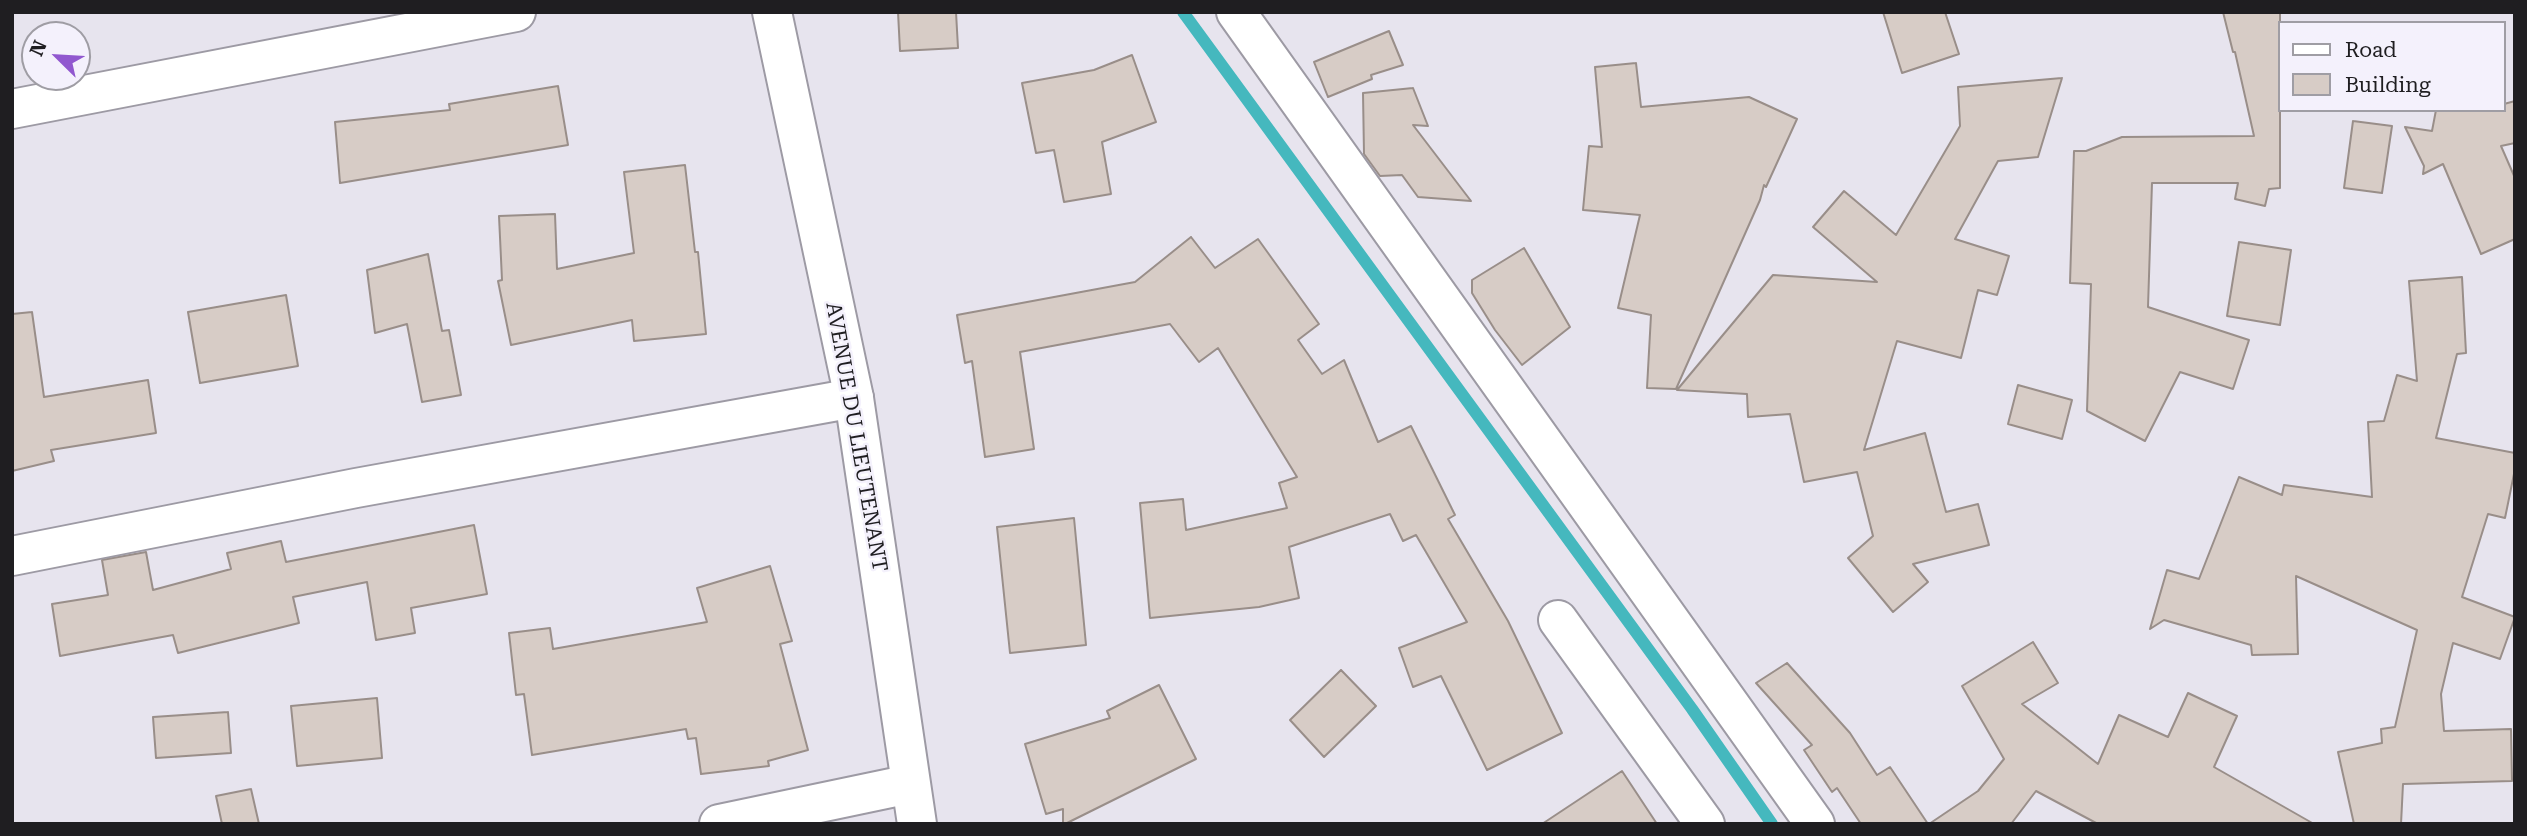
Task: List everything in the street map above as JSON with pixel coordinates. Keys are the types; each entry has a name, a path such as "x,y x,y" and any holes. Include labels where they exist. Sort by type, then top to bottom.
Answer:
{"street":[{"path":"12,109 516,12"},
{"name":"AVENUE DU LIEUTENANT","path":"772,12 854,398 917,824"},
{"path":"1236,12 1815,824"},
{"path":"12,556 356,488 854,398"},
{"path":"1558,620 1705,824"},
{"path":"719,824 910,784"}],"building":[{"path":"898,12 956,12 958,48 900,51"},
{"path":"1883,12 1945,12 1959,54 1902,73"},
{"path":"2223,12 2280,12 2280,188 2269,189 2265,206 2235,199 2238,183 2152,183 2148,307 2249,340 2233,389 2180,372 2145,441 2087,411 2091,284 2070,283 2074,151 2086,151 2122,137 2254,136"},
{"path":"1389,31 1403,65 1371,75 1372,79 1328,97 1314,62"},
{"path":"1132,55 1156,122 1102,142 1111,194 1064,202 1054,150 1036,153 1022,83 1094,70"},
{"path":"1636,63 1641,107 1749,97 1797,119 1766,187 1764,185 1760,200 1676,389 1647,388 1651,315 1618,308 1640,215 1583,210 1589,146 1602,147 1595,67"},
{"path":"2062,78 2038,157 1998,161 1955,239 2009,256 1997,295 1978,290 1961,358 1897,341 1864,450 1925,433 1946,512 1978,504 1989,545 1913,564 1928,582 1893,612 1848,558 1873,536 1857,472 1804,482 1790,414 1748,417 1747,394 1677,390 1773,275 1877,282 1813,227 1844,191 1896,235 1960,126 1958,87"},
{"path":"558,86 568,145 340,183 335,122 450,110 449,104"},
{"path":"1413,88 1428,126 1413,125 1471,201 1418,197 1402,175 1380,176 1364,154 1363,93"},
{"path":"2515,101 2515,143 2501,146 2515,178 2515,239 2481,254 2443,164 2423,174 2424,166 2405,127 2432,131 2436,112 2506,112 2506,103"},
{"path":"2353,121 2392,126 2382,193 2344,188"},
{"path":"685,165 695,252 698,252 706,334 634,341 632,320 511,345 498,281 502,280 499,216 555,214 557,269 634,253 624,172"},
{"path":"1191,237 1215,268 1258,239 1319,324 1298,340 1322,374 1344,360 1378,442 1411,426 1455,515 1448,519 1508,621 1562,733 1487,770 1441,676 1413,687 1399,648 1467,622 1416,535 1403,541 1390,514 1289,547 1299,598 1259,607 1150,618 1140,503 1183,499 1186,530 1287,508 1279,483 1297,477 1218,348 1199,362 1170,324 1020,352 1034,449 985,457 972,361 965,363 957,315 1135,282"},
{"path":"2239,242 2291,250 2280,325 2227,316"},
{"path":"1524,248 1570,327 1522,365 1495,330 1472,293 1472,280"},
{"path":"428,254 442,331 449,330 461,395 422,402 407,324 375,333 367,270"},
{"path":"2462,277 2466,353 2457,354 2436,438 2515,453 2515,469 2505,518 2488,514 2462,597 2515,617 2500,659 2453,643 2441,694 2444,731 2511,729 2512,781 2403,784 2401,824 2354,824 2338,752 2382,743 2381,729 2395,727 2417,630 2296,576 2298,654 2252,655 2251,645 2164,620 2150,629 2167,570 2199,579 2239,477 2282,495 2284,485 2372,497 2368,422 2384,421 2397,375 2417,381 2409,281"},
{"path":"286,295 298,366 200,383 188,312"},
{"path":"32,312 44,397 148,380 156,433 51,450 54,461 12,471 12,314"},
{"path":"2018,385 2072,400 2062,439 2008,424"},
{"path":"1074,518 1086,645 1010,653 997,527"},
{"path":"474,525 487,594 411,608 415,633 376,640 367,582 293,597 299,623 178,653 173,635 60,656 52,604 108,595 102,560 146,552 153,590 231,569 227,553 281,541 286,562"},
{"path":"770,566 792,641 780,644 808,750 768,761 769,766 701,774 696,738 688,739 686,729 532,755 524,694 516,695 509,633 550,628 553,649 707,622 697,588"},
{"path":"2033,642 2058,683 2022,704 2098,764 2119,715 2168,737 2188,693 2237,716 2214,767 2314,824 2098,824 2036,791 2011,824 1929,824 1978,791 2004,759 1962,686"},
{"path":"1787,663 1850,733 1877,775 1890,767 1928,824 1861,824 1837,788 1832,792 1804,750 1812,745 1756,683"},
{"path":"1341,670 1376,706 1324,757 1290,720"},
{"path":"1159,685 1196,759 1065,824 1063,809 1046,814 1025,744 1110,718 1107,711"},
{"path":"377,698 382,758 297,766 291,706"},
{"path":"228,712 231,753 156,758 153,717"},
{"path":"1622,771 1657,824 1542,824"},
{"path":"251,789 259,824 222,824 216,796"}],"waterway":[{"path":"1183,12 1692,709 1772,824"}]}
